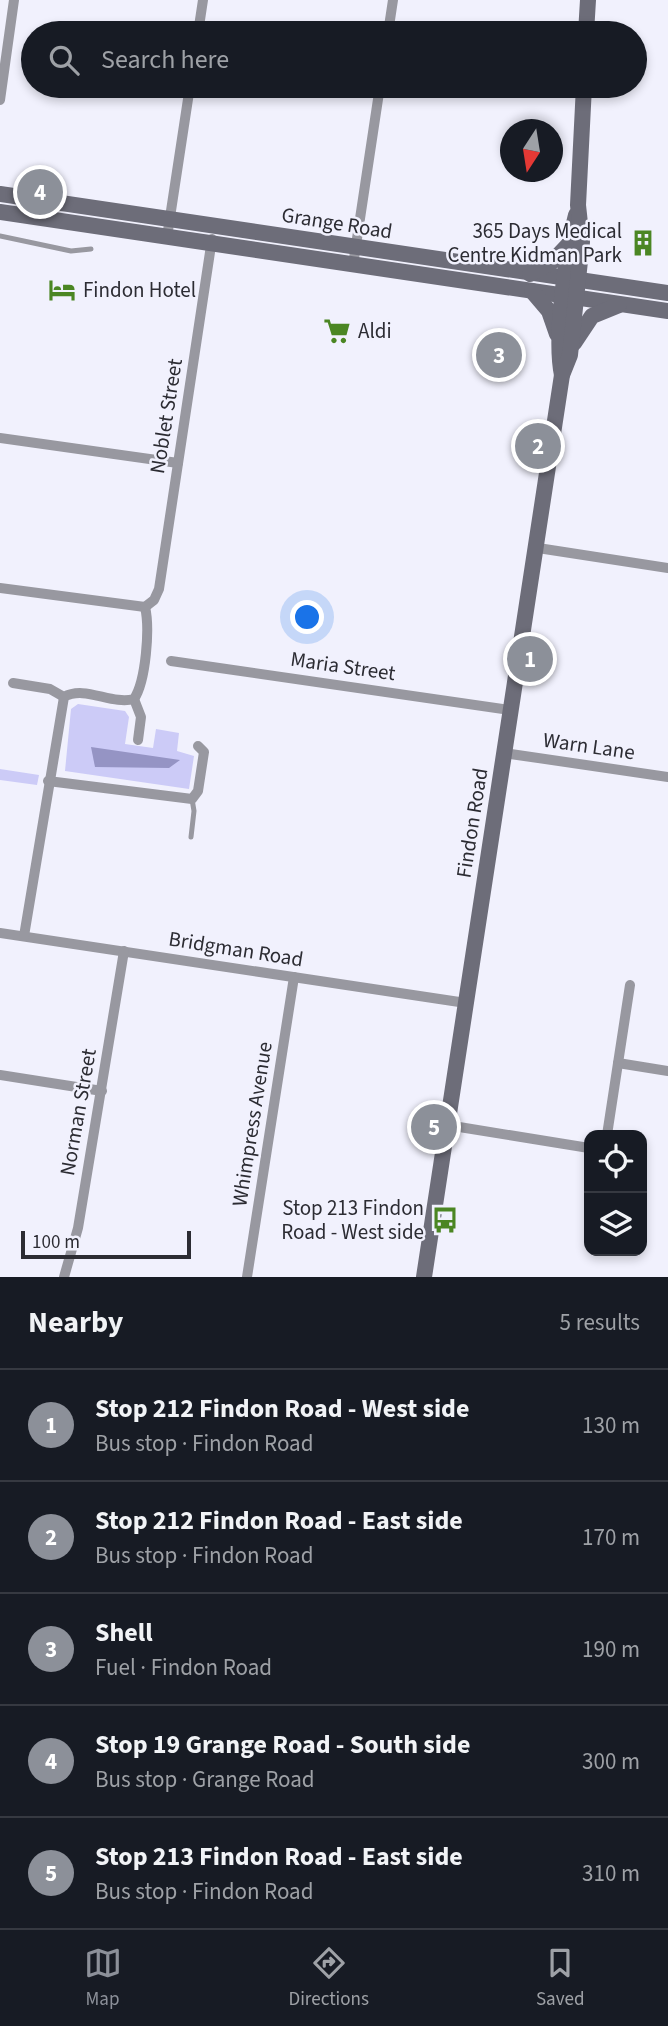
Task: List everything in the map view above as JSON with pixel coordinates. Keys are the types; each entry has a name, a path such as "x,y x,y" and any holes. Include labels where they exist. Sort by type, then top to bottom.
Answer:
{"main road":[{"path":"587,21 588,0"},
{"name":"Findon Road","path":"424,1277 503,753 538,548 562,375 558,355 565,345 573,279 583,98"},
{"name":"Grange Road","path":"0,194 356,247 531,282 571,297 668,311"},
{"name":"Grange Road","path":"0,212 353,265 531,282 573,279 668,293"},
{"path":"610,285 575,244 531,282 565,345 592,316 622,304"}],"street":[{"path":"0,100 14,0"},
{"path":"200,21 203,0"},
{"path":"390,21 393,0"},
{"path":"167,237 188,98"},
{"path":"353,265 378,98"},
{"name":"Noblet Street","path":"145,607 154,600 159,589 214,226"},
{"path":"0,438 178,463"},
{"path":"538,548 668,568"},
{"path":"0,588 145,607 148,629 139,686 134,698 141,717 138,740"},
{"name":"Maria Street","path":"171,661 510,710"},
{"path":"13,683 50,689 64,697 78,693 124,701 134,698"},
{"path":"24,936 64,697"},
{"path":"48,781 192,799 198,791 204,752 198,746"},
{"name":"Warn Lane","path":"503,753 668,777"},
{"name":"Bridgman Road","path":"0,933 466,1003"},
{"name":"Norman Street","path":"64,1277 78,1228 124,951"},
{"name":"Whimpress Avenue","path":"247,1277 294,977"},
{"path":"608,1130 630,985"},
{"path":"618,1063 668,1070"},
{"path":"0,1075 102,1091"},
{"path":"447,1125 584,1147"}],"lane":[{"path":"122,230 124,213"},
{"path":"0,236 71,251 91,249"},
{"path":"191,837 194,811 192,799"}],"shaded area":[{"path":"78,704 125,711 129,717 125,744 153,748 156,729 179,733 177,751 194,756 189,789 65,771 71,709"},
{"path":"91,747 180,760 169,768 95,767"},
{"path":"0,769 39,775 37,785 0,780"}],"place":[{"name":"Stop 19 Grange Road - South side","path":"40,192"},
{"name":"365 Days Medical Centre Kidman Park","path":"643,243"},
{"name":"Findon Hotel","path":"62,290"},
{"name":"Aldi","path":"337,331"},
{"name":"Shell","path":"499,355"},
{"name":"Stop 212 Findon Road - East side","path":"538,446"},
{"name":"Stop 212 Findon Road - West side","path":"530,659"},
{"name":"Stop 213 Findon Road - East side","path":"434,1127"},
{"name":"Stop 213 Findon Road - West side","path":"445,1220"}]}
